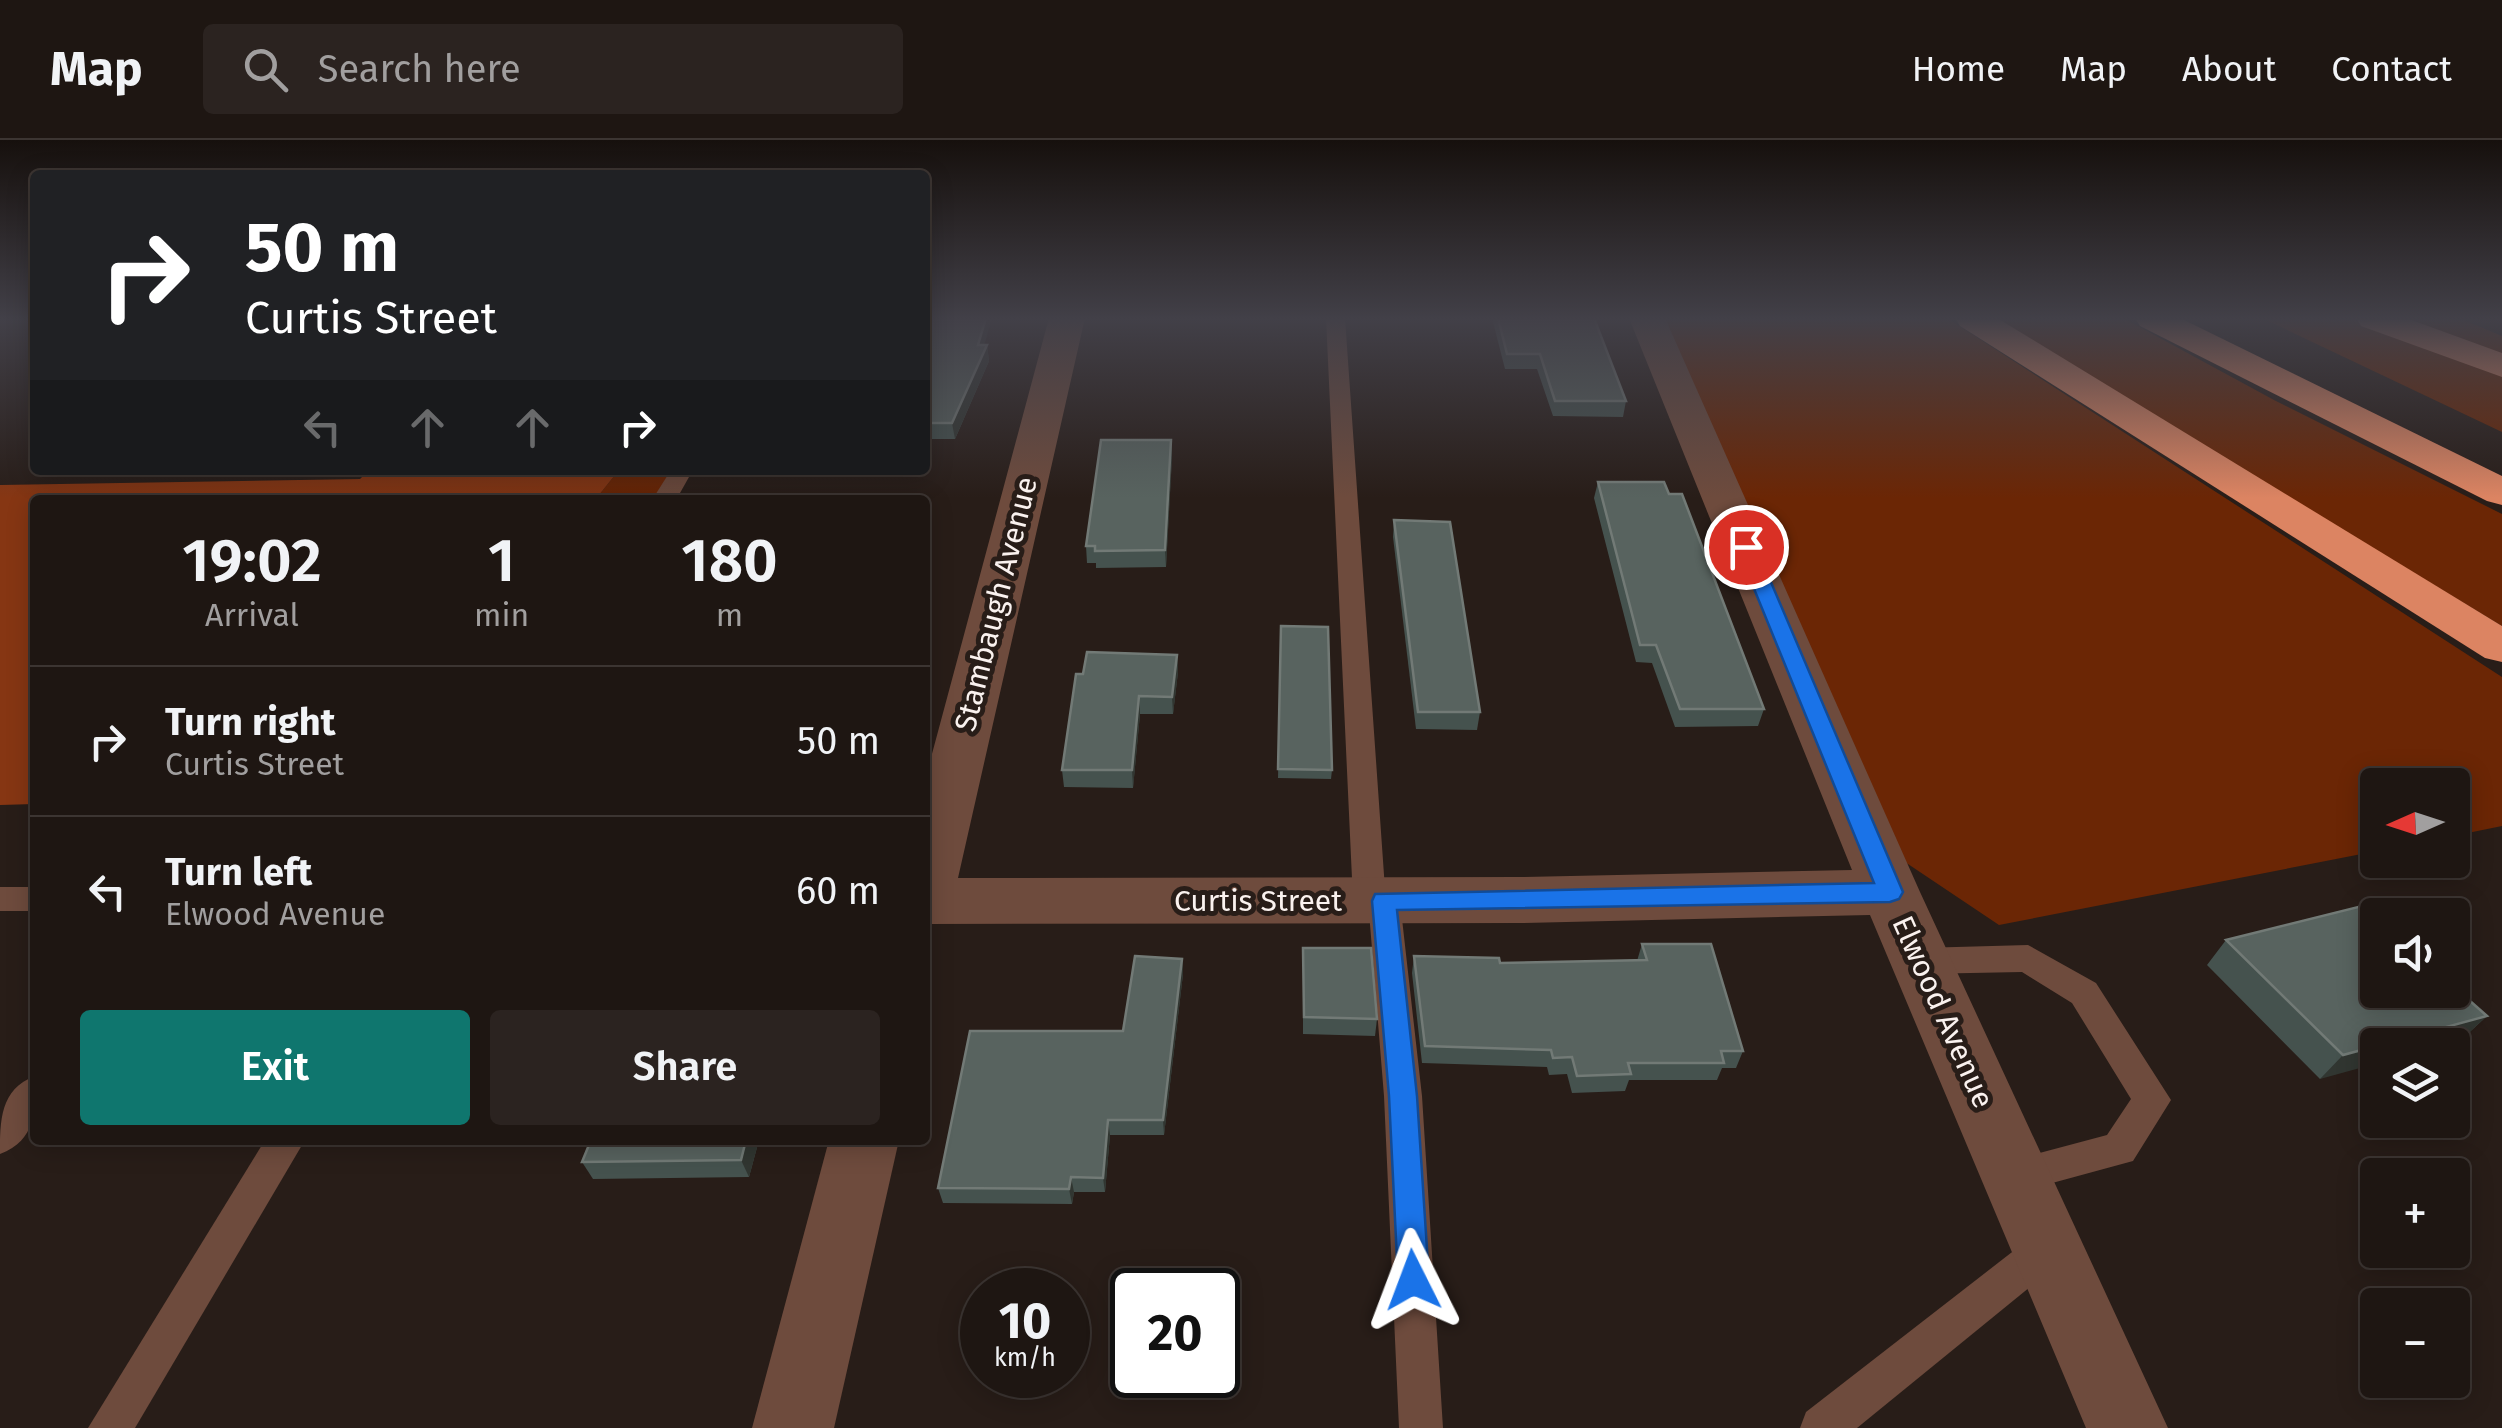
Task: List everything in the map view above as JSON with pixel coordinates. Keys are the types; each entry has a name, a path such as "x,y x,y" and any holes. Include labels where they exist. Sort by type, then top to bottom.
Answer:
{"highway":[{"path":"2070,378 2502,647"},
{"path":"2274,378 2502,492"},
{"path":"2351,378 2484,443"}],"street":[{"name":"Stambaugh Avenue","path":"930,871 1052,378"},
{"name":"Elwood Avenue","path":"1672,378 1890,892 2128,1428"},
{"name":"Curtis Street","path":"930,901 1376,901 1890,892"},
{"path":"793,1428 863,1145"}],"lane":[{"path":"1339,378 1376,901 1403,1096 1421,1428"},
{"path":"0,899 30,898"},
{"path":"1920,961 2028,958 2084,993 2152,1100 2120,1149 2016,1175"},
{"path":"0,1137 30,1098"},
{"path":"110,1428 283,1145"},
{"path":"1822,1428 2048,1248"}],"shaded area":[{"path":"1685,378 2040,378 2502,677 2502,826 2470,833 2470,768 2360,768 2360,854 1999,925 1899,858"},
{"path":"2091,378 2234,378 2502,514 2502,626"},
{"path":"2389,378 2502,378 2502,432"},
{"path":"364,475 615,475 599,495 30,495 30,804 0,805 0,485 360,479"},
{"path":"615,475 684,475 673,495 599,495"}],"building":[{"path":"930,378 972,378 952,423 930,423"},
{"path":"1548,378 1617,378 1626,401 1555,401"},
{"path":"1101,440 1171,440 1165,550 1095,551 1095,546 1086,546"},
{"path":"1598,482 1664,482 1669,494 1682,494 1764,709 1680,709 1656,645 1640,645"},
{"path":"1394,520 1450,522 1480,712 1418,712"},
{"path":"1281,626 1328,627 1332,770 1278,769"},
{"path":"1087,652 1177,655 1172,697 1139,696 1132,770 1062,770 1076,674 1083,674"},
{"path":"2360,906 2360,1008 2470,1008 2470,1001 2487,1016 2443,1028 2360,1028 2360,1050 2343,1055 2226,940"},
{"path":"1642,944 1711,944 1743,1051 1721,1051 1724,1063 1628,1063 1631,1074 1577,1076 1572,1057 1553,1058 1551,1050 1425,1046 1414,956 1499,958 1500,963 1647,960"},
{"path":"1303,948 1371,948 1377,1019 1304,1017"},
{"path":"1135,956 1182,959 1163,1120 1108,1120 1103,1178 1071,1177 1069,1189 938,1188 970,1031 1123,1031"},
{"path":"589,1145 745,1145 741,1160 582,1162"}],"route":[{"path":"1413,1280 1403,1096 1384,901 1890,892 1746,547"}]}
